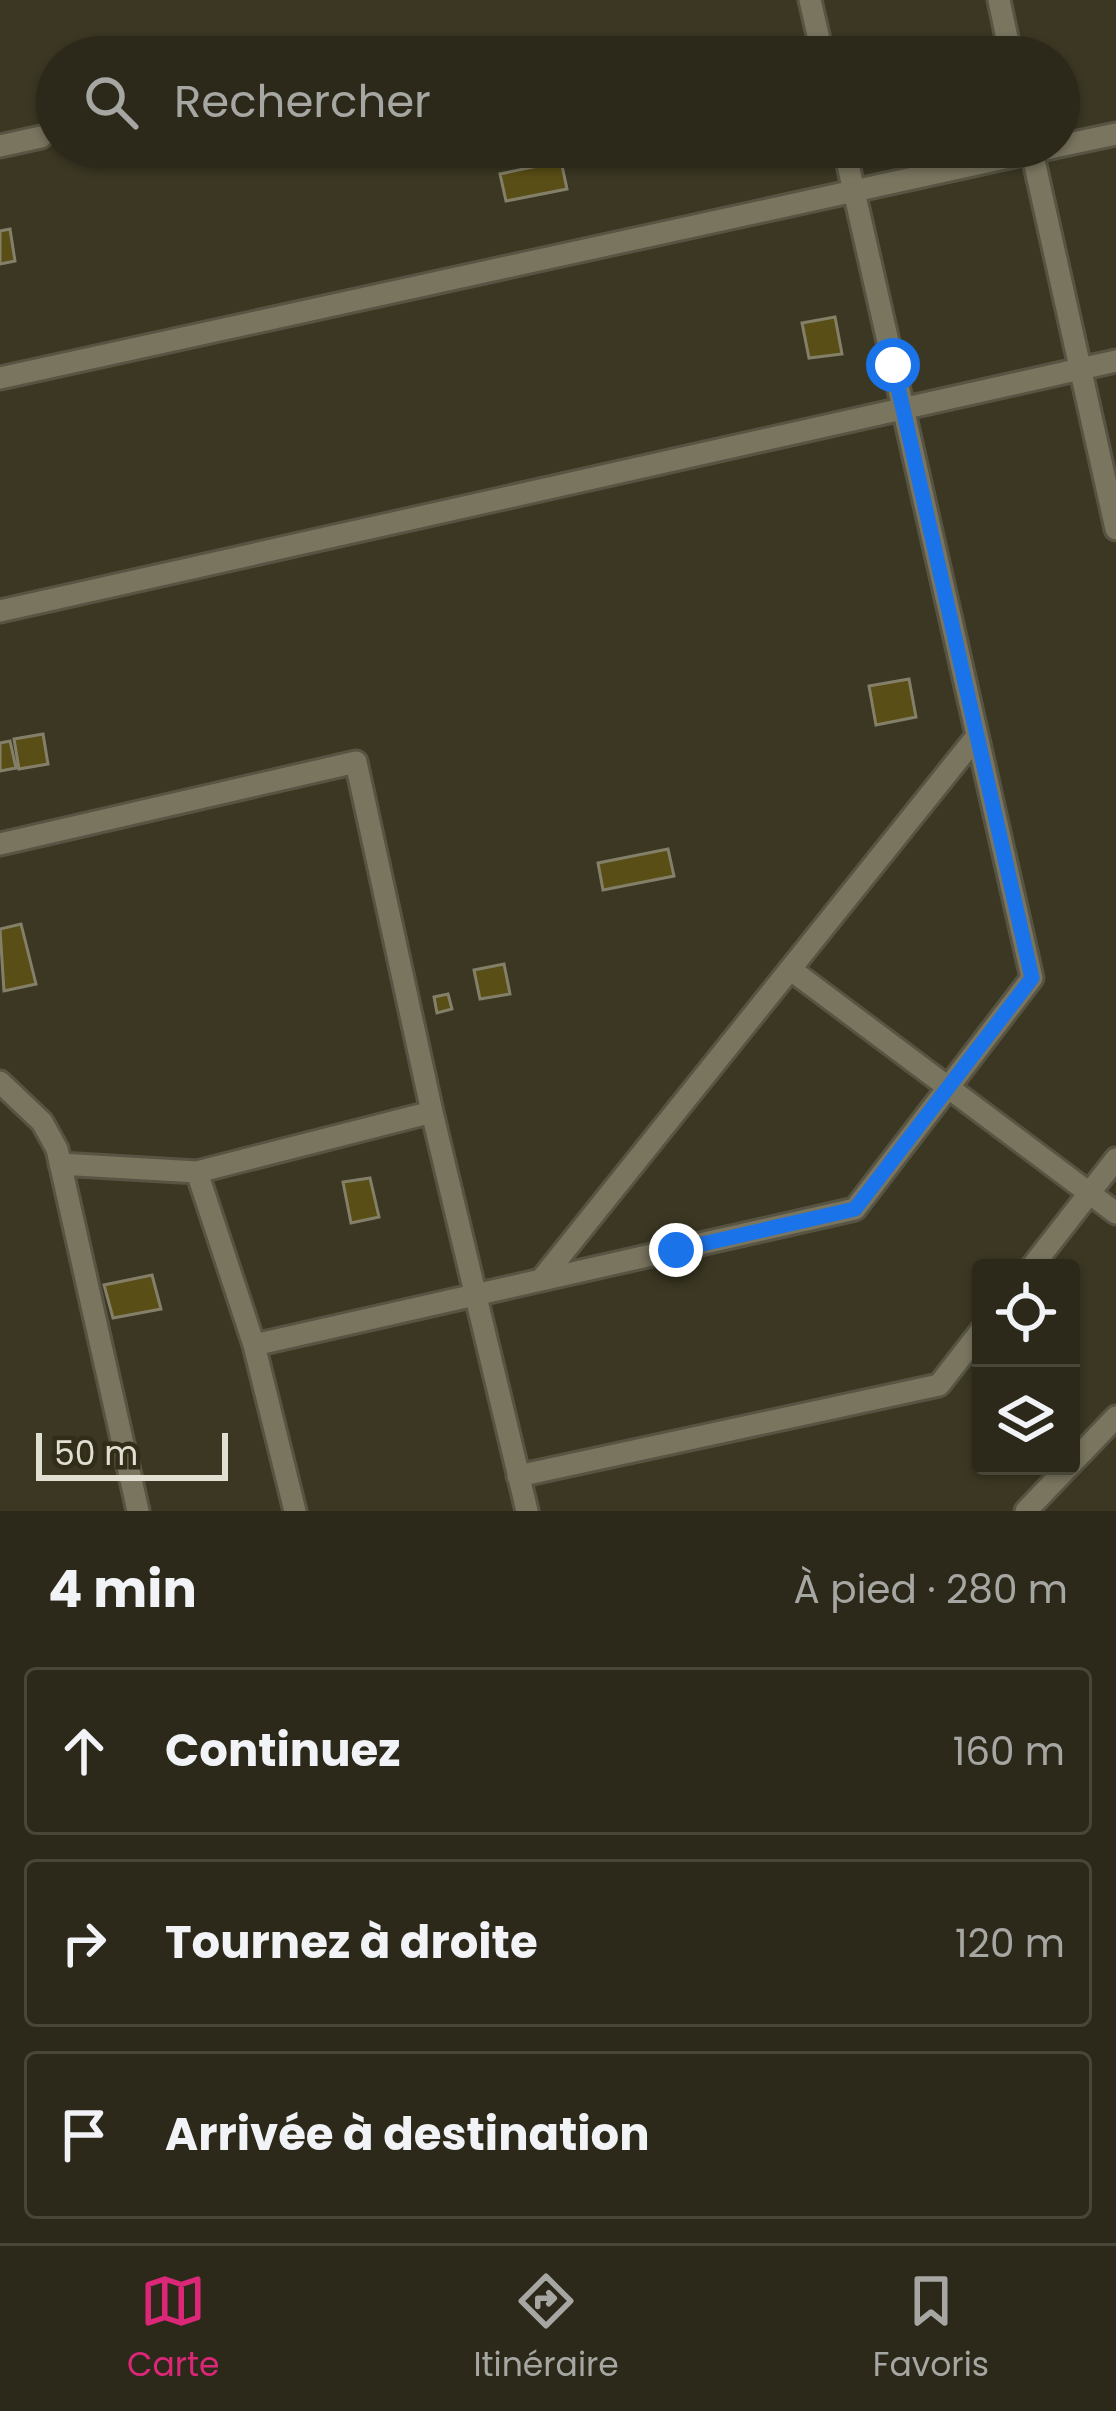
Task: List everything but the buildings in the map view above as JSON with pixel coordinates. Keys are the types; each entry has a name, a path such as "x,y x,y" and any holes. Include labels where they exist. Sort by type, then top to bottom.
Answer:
{"street":[{"path":"810,0 818,36"},
{"path":"998,0 1006,36"},
{"path":"1080,142 1116,134"},
{"path":"0,146 36,138"},
{"path":"254,1345 855,1209 1032,978 849,168"},
{"path":"0,378 954,168"},
{"path":"1036,168 1116,529"},
{"path":"0,611 1116,361"},
{"path":"542,1280 977,736"},
{"path":"0,844 356,762 432,1112 527,1511"},
{"path":"790,969 1116,1214"},
{"path":"0,1082 51,1134 61,1164 138,1511"},
{"path":"61,1164 196,1172 432,1112"},
{"path":"1037,1259 1116,1159"},
{"path":"196,1172 254,1345 295,1511"},
{"path":"518,1476 939,1384 972,1342"},
{"path":"1080,1455 1116,1417"},
{"path":"1027,1511 1061,1475"}],"route":[{"path":"676,1250 855,1209 1032,978 893,365"}]}
